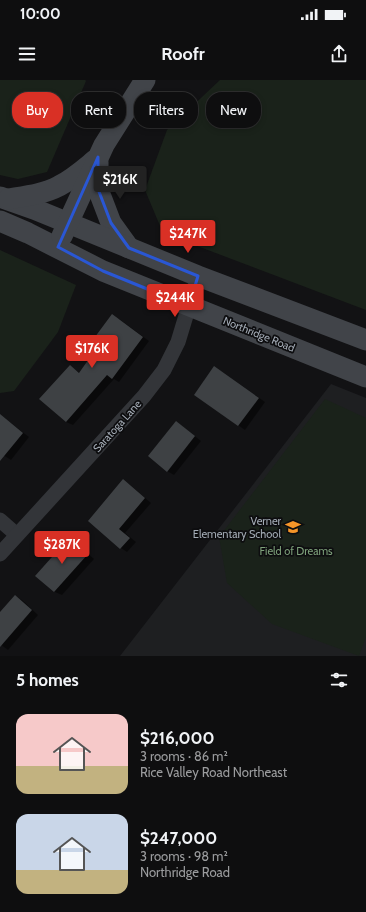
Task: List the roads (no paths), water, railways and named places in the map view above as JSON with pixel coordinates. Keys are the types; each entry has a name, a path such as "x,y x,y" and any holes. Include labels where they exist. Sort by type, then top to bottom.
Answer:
{"main road":[{"path":"58,247 67,223 104,145 145,80"},
{"path":"3,198 36,195 59,186 76,176 98,157"},
{"path":"98,157 98,189 110,223 129,248"},
{"path":"3,198 34,209 198,276 366,340"},
{"name":"Northridge Road","path":"0,221 58,247 103,272 366,377"}],"street":[{"name":"Saratoga Lane","path":"0,554 144,396 164,370 178,342 198,276"},
{"path":"0,520 17,535"}],"place":[{"name":"Verner Elementary School","path":"293,527"}],"park label":[{"name":"Field of Dreams","path":"296,551"}]}
